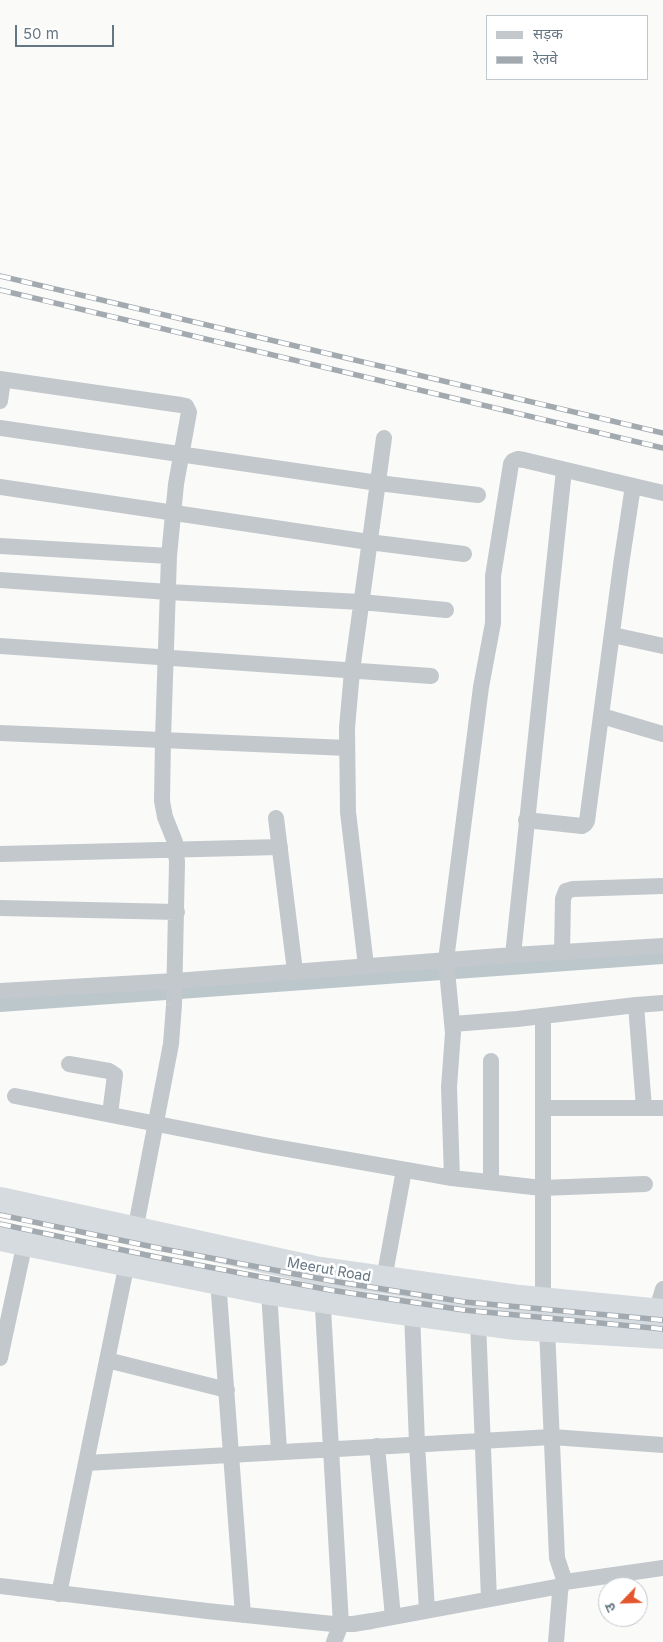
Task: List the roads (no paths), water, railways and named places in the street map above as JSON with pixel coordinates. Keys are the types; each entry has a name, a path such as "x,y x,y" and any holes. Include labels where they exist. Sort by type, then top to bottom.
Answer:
{"highway":[{"name":"Meerut Road","path":"0,1202 320,1270 543,1301 661,1312"},
{"name":"Meerut Road","path":"12,1240 269,1291 478,1322 547,1328 661,1312"}],"street":[{"path":"0,401 2,380 186,406 189,412 172,514 163,739 163,810 176,850 177,912 174,1005 171,1044 135,1231"},
{"path":"0,428 478,496"},
{"path":"366,966 348,812 347,748 352,671 384,438"},
{"path":"452,1178 449,1087 453,1043 446,970 481,687 493,624 493,576 511,464 518,459 663,493"},
{"path":"513,955 564,470"},
{"path":"526,820 578,826 585,824 602,716 633,486"},
{"path":"0,488 172,514 464,554"},
{"path":"0,546 169,556"},
{"path":"0,580 168,592 361,602 446,610"},
{"path":"612,635 663,646"},
{"path":"0,646 431,676"},
{"path":"602,716 663,734"},
{"path":"0,733 347,748"},
{"path":"276,818 295,971"},
{"path":"0,854 280,847"},
{"path":"562,952 563,899 566,891 573,889 663,886"},
{"path":"0,908 177,912"},
{"path":"0,991 175,984 295,971 366,966 446,970 513,955 663,946"},
{"path":"452,1024 663,1003"},
{"path":"636,1005 644,1108"},
{"path":"543,1016 543,1301"},
{"path":"491,1061 491,1182"},
{"path":"69,1064 109,1071 115,1075 110,1114"},
{"path":"15,1096 264,1145 452,1178 542,1188 645,1184"},
{"path":"543,1108 663,1108"},
{"path":"384,1279 404,1170"},
{"path":"0,1358 12,1240"},
{"path":"59,1594 127,1263"},
{"path":"320,1270 341,1624 334,1642"},
{"path":"218,1280 243,1615"},
{"path":"269,1291 279,1452"},
{"path":"412,1312 416,1444 427,1610"},
{"path":"478,1322 489,1599"},
{"path":"547,1328 557,1558 563,1584 556,1642"},
{"path":"108,1360 227,1390"},
{"path":"86,1463 552,1437 663,1445"},
{"path":"377,1446 393,1617"},
{"path":"0,1586 243,1615 353,1624 563,1584 663,1568"}],"waterway":[{"path":"0,1005 663,957"}],"railway":[{"path":"0,276 663,433"},
{"path":"0,290 663,448"},
{"path":"0,1215 158,1248 332,1281 465,1302 663,1320"},
{"path":"0,1224 156,1257 330,1290 464,1310 663,1329"}]}
